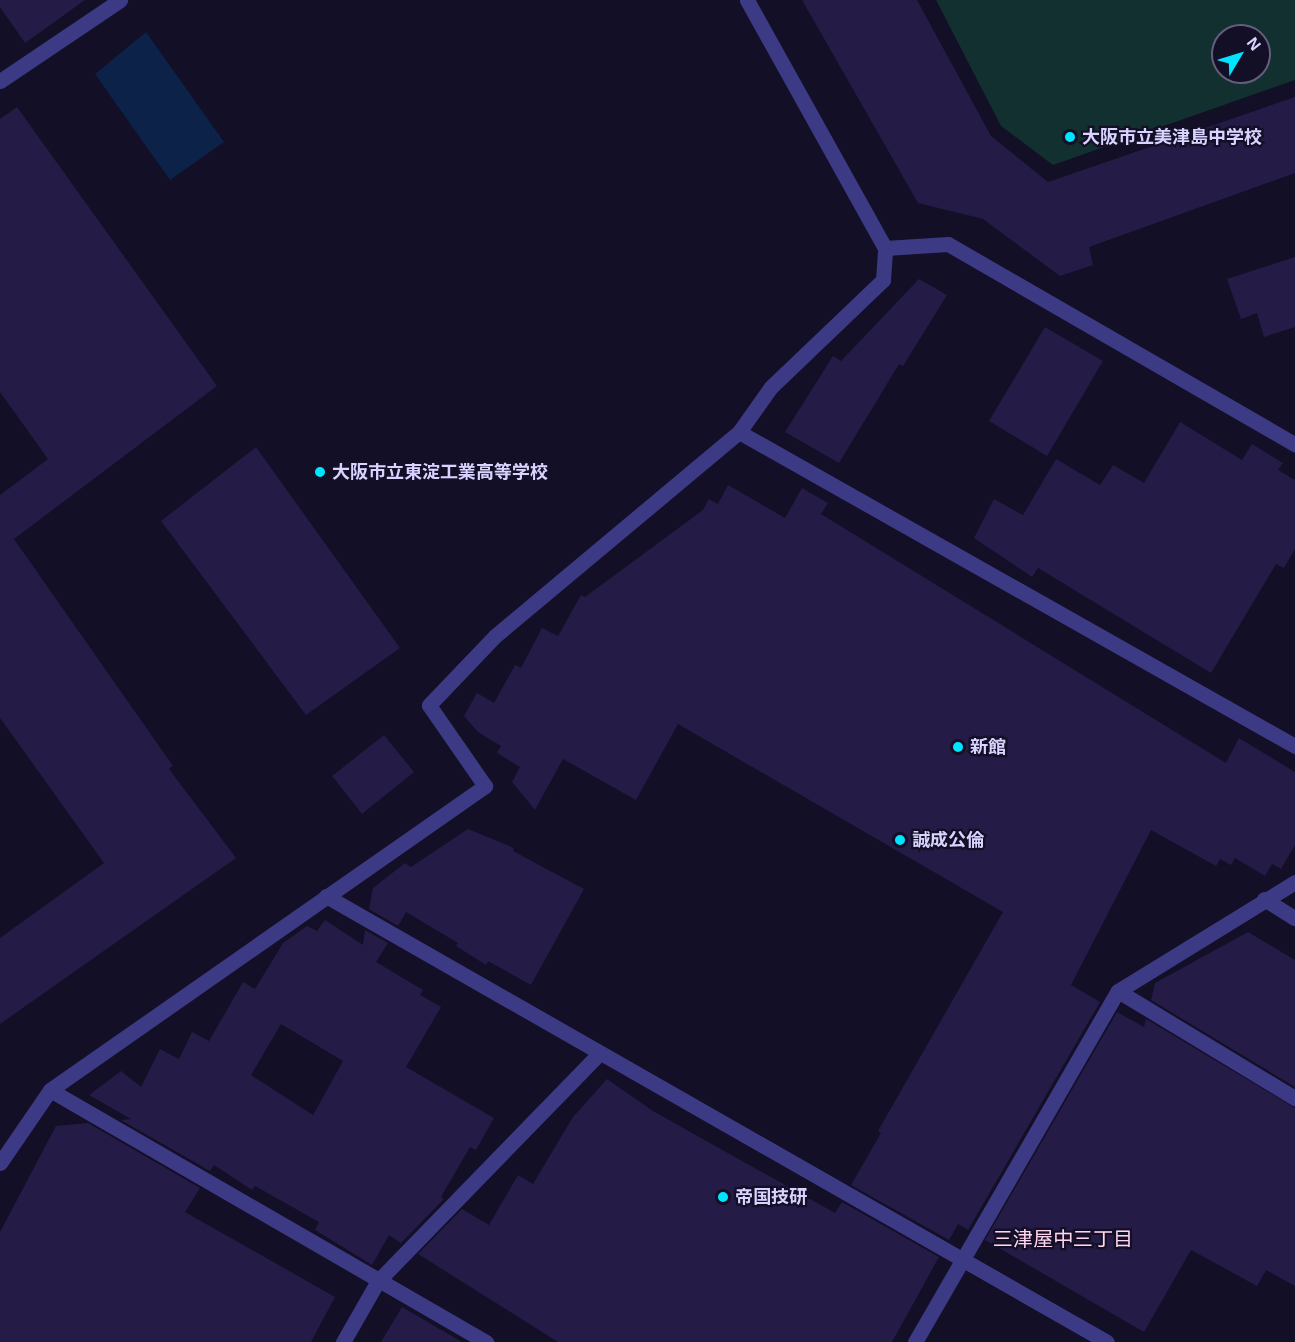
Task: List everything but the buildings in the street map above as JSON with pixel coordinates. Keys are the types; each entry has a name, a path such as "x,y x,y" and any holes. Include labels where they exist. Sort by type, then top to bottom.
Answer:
{"street":[{"path":"0,81 120,0"},
{"path":"0,1164 50,1090 485,786 429,705 495,636 739,432 771,387 883,280 885,248 747,0"},
{"path":"885,248 948,244 1295,444"},
{"path":"739,432 1295,746"},
{"path":"915,1342 1118,991 1295,882"},
{"path":"326,896 599,1054 1107,1342"},
{"path":"1264,899 1295,918"},
{"path":"1118,991 1295,1098"},
{"path":"343,1342 378,1281 599,1054"},
{"path":"50,1090 486,1342"}],"green space":[{"path":"936,0 1295,0 1295,80 1053,165 1001,126"}],"water":[{"path":"146,32 224,142 170,180 95,74"}],"place":[{"name":"大阪市立美津島中学校","path":"1070,137"},
{"name":"大阪市立東淀工業高等学校","path":"320,472"},
{"name":"新館","path":"958,747"},
{"name":"誠成公倫","path":"900,840"},
{"name":"帝国技研","path":"723,1197"}],"district":[{"name":"三津屋中三丁目","path":"1063,1239"}]}
